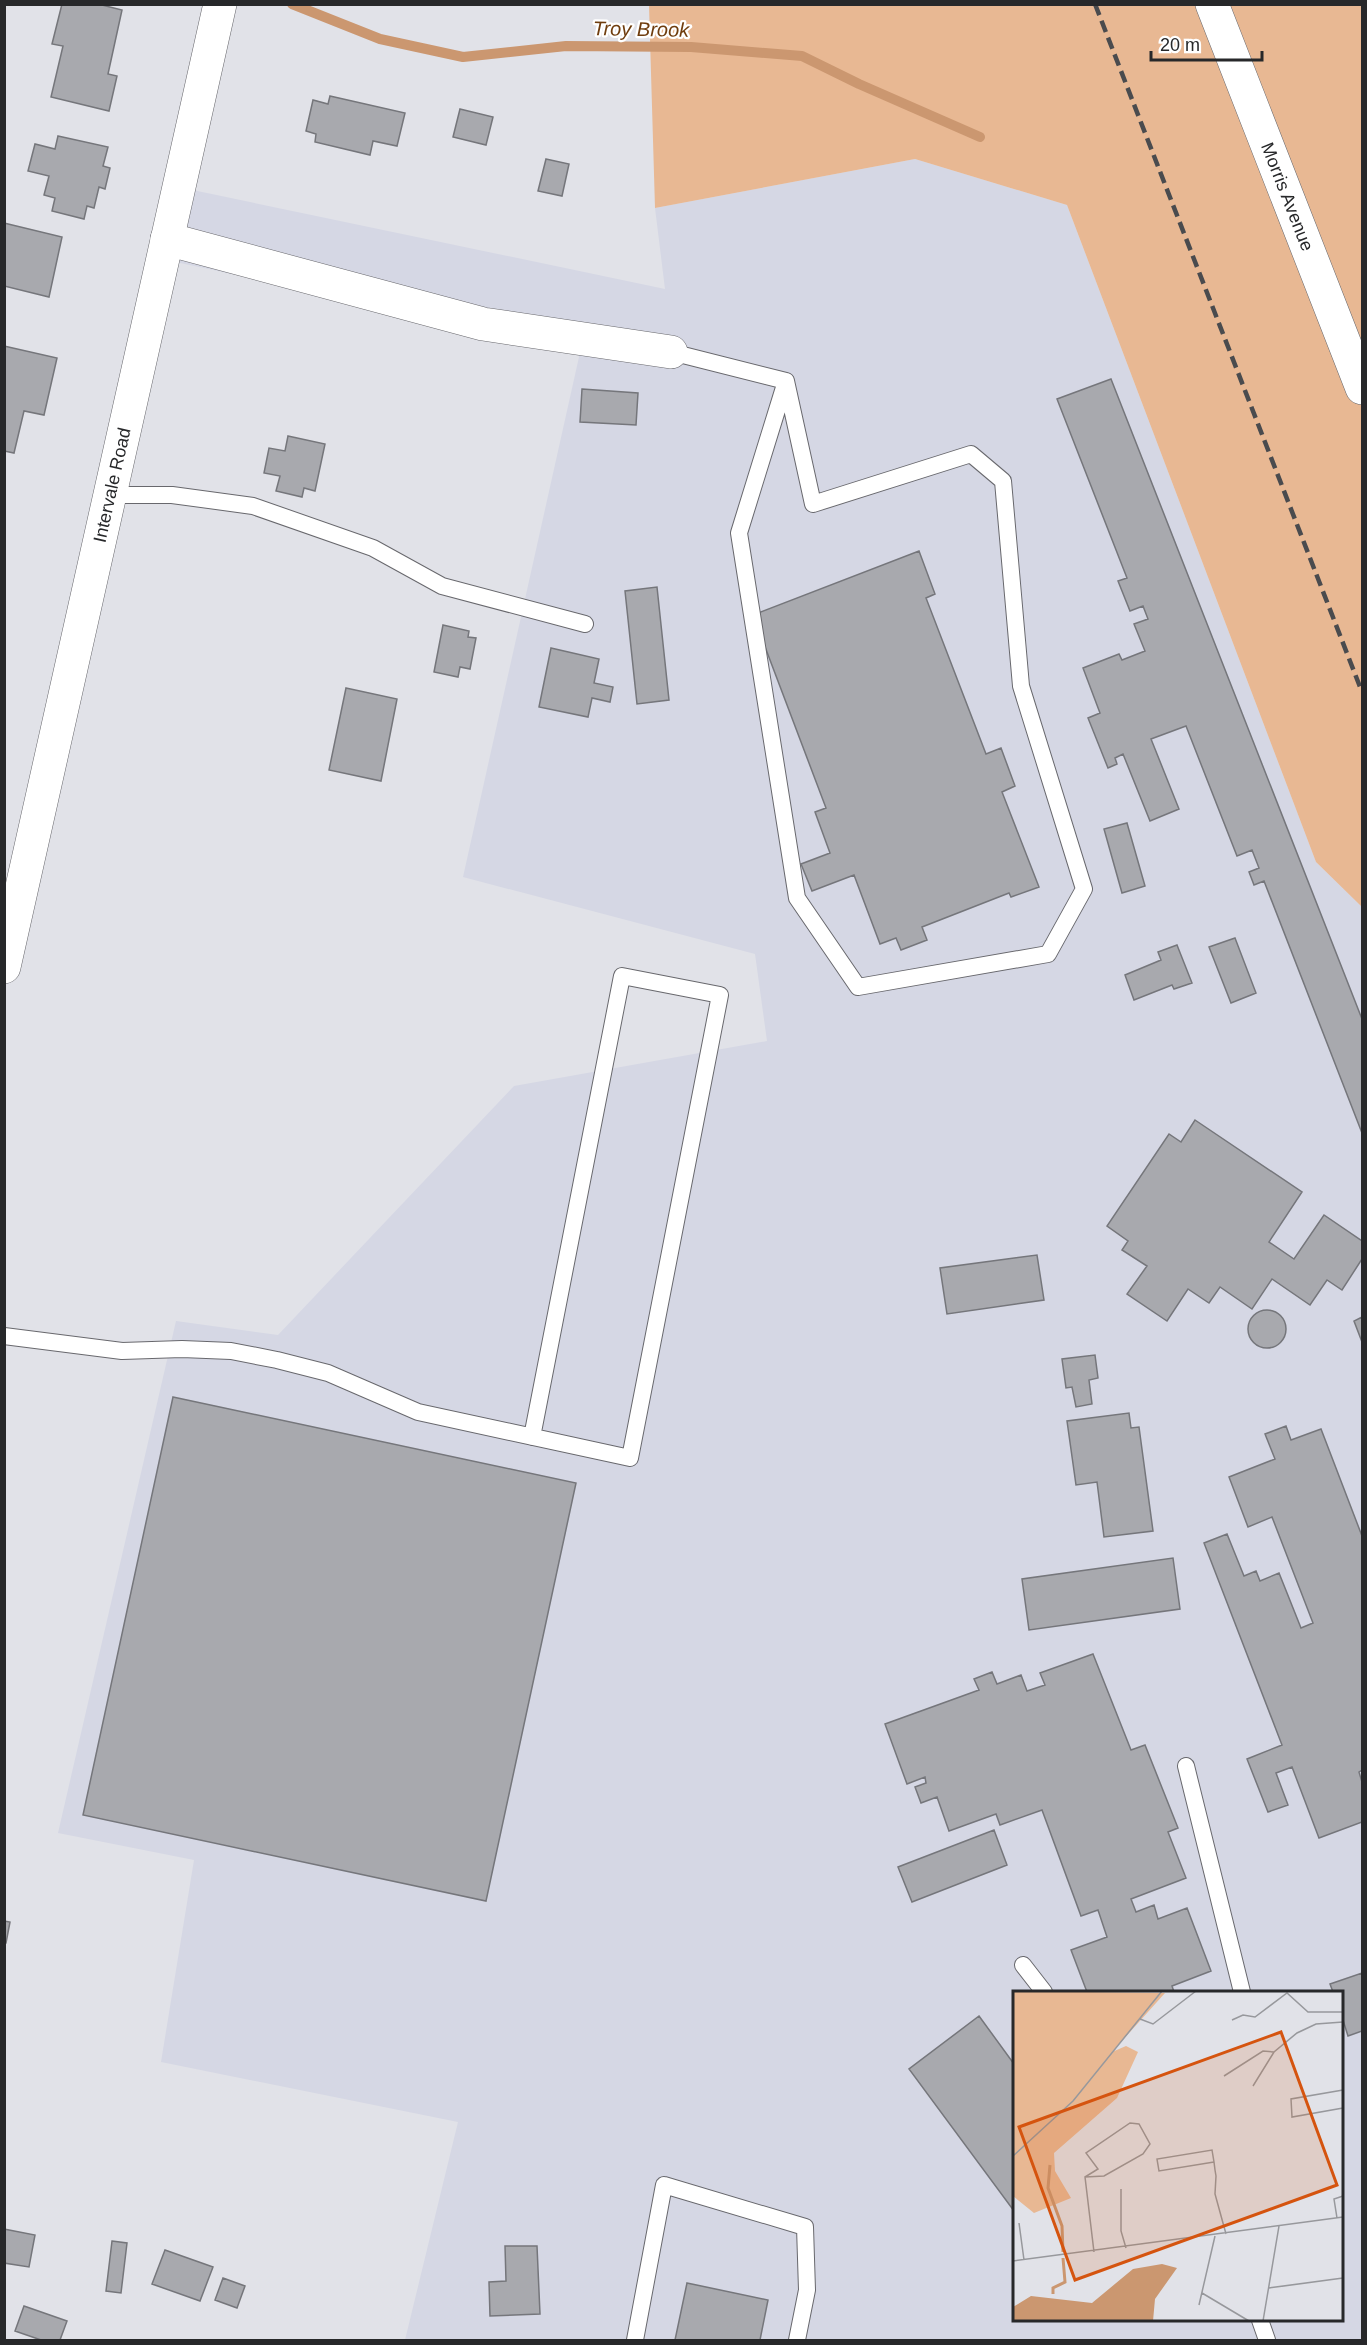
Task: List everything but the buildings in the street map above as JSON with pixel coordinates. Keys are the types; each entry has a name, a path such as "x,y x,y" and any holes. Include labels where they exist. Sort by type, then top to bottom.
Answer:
{"street":[{"name":"Intervale Road","path":"4,967 220,4"},
{"name":"Morris Avenue","path":"1212,4 1362,388"},
{"path":"168,238 483,324 671,352"}],"lane":[{"path":"671,352 786,381"},
{"path":"786,381 813,504 972,454 1003,482 1021,686 1084,889 1048,954 858,987 797,898 739,533 786,381"},
{"path":"110,495 172,495 253,506 373,548 442,586 585,624"},
{"path":"4,1336 122,1351 221,1351 277,1360 328,1373 418,1412 532,1437 630,1458 720,994 622,976 532,1437"},
{"path":"1186,1766 1242,1991"},
{"path":"1023,1965 1043,1991"},
{"path":"635,2340 664,2185 806,2227 807,2290 797,2340"},
{"path":"1261,2321 1267,2340"}],"shaded area":[{"path":"649,5 1362,5 1362,907 1316,862 1067,205 915,159 655,208"},
{"path":"915,159 1067,205 1316,862 1362,907 1362,2340 405,2340 458,2122 161,2062 194,1860 58,1833 176,1321 278,1335 514,1086 767,1041 755,954 463,877 581,348 166,260 183,188 665,289 655,208"}],"waterway":[{"name":"Troy Brook","path":"292,4 380,39 463,57 566,46 691,47 802,56 859,84 980,137"}],"railway":[{"path":"1095,4 1362,692"}]}
